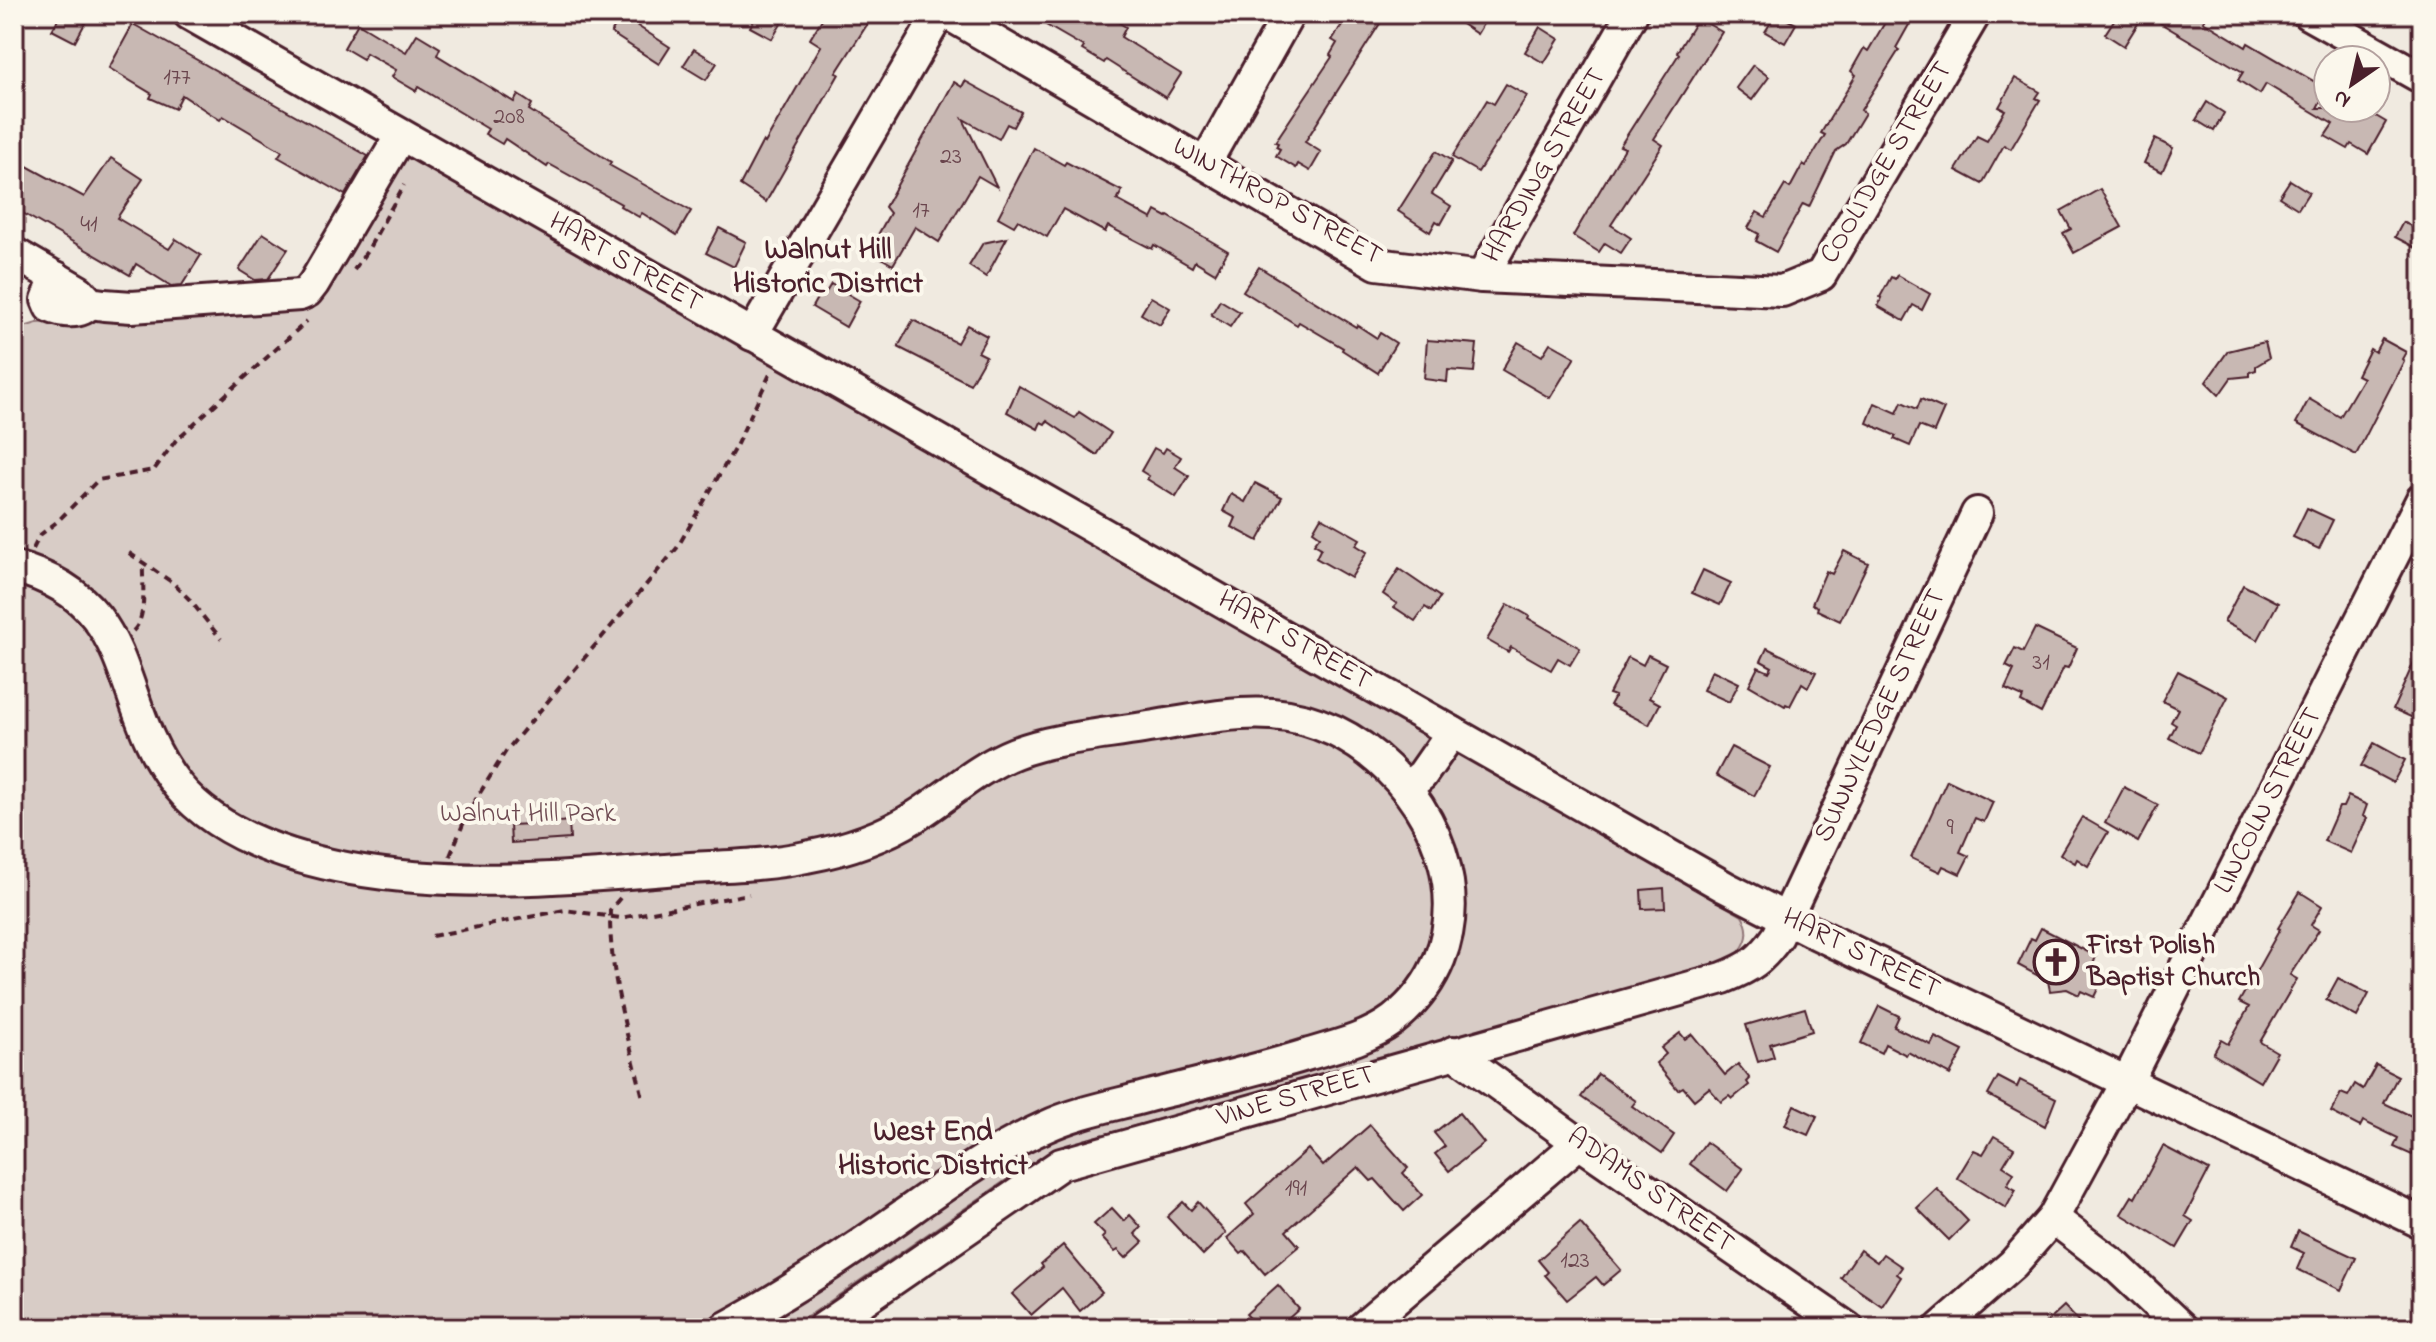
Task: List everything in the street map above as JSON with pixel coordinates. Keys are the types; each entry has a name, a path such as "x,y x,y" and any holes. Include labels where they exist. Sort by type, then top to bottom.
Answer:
{"street":[{"name":"HART STREET","path":"189,14 1715,881 1786,919 2422,1223"},
{"path":"752,335 939,14"},
{"name":"WINTHROP STREET","path":"948,14 1377,264 1482,277 1782,291"},
{"path":"1206,162 1289,14"},
{"name":"HARDING STREET","path":"1482,277 1632,14"},
{"name":"COOLIDGE STREET","path":"1782,291 1821,275 1975,14"},
{"path":"2308,14 2422,78"},
{"path":"14,253 79,291 90,303 132,307 303,294 314,283 401,135"},
{"name":"LINCOLN STREET","path":"1940,1328 2013,1264 2053,1218 2127,1082 2422,499"},
{"name":"SUNNYLEDGE STREET","path":"1786,919 1977,513"},
{"path":"21,569 56,584 82,602 102,625 114,644 142,721 161,761 186,796 214,818 260,842 332,865 382,873 511,879 780,861 837,850 908,821 975,773 1017,752 1063,741 1222,717 1277,714 1317,724 1363,748 1388,767 1406,788 1429,825 1442,856 1449,887 1449,922 1446,945 1435,970 1412,1002 1391,1021 1373,1032 1320,1051 1079,1114 1038,1130 983,1160 819,1272 725,1328"},
{"path":"1406,788 1422,775 1452,732"},
{"name":"VINE STREET","path":"837,1324 1061,1164 1723,978 1750,968 1765,955 1786,919"},
{"name":"ADAMS STREET","path":"1453,1052 1579,1143 1848,1328"},
{"path":"1362,1328 1579,1143"},
{"path":"2053,1218 2117,1267 2182,1328"}],"path":[{"path":"348,279 407,179"},
{"path":"21,569 40,535 98,480 154,470 176,440 313,315"},
{"path":"445,878 454,842 488,777 506,751 677,548 736,446 782,351"},
{"path":"129,553 181,591 221,639"},
{"path":"114,644 137,627 142,615 143,562"},
{"path":"642,872 610,910 609,944 643,1098"},
{"path":"432,936 565,910 635,916 749,894"}],"green space":[{"name":"Walnut Hill Park","path":"404,152 1742,916 1747,929 1743,947 1729,962 1084,1140 1022,1169 791,1328 14,1328 14,330 37,323 299,306"}],"building":[{"path":"61,14 90,14 75,42 52,30"},
{"path":"757,14 787,14 772,39 750,27"},
{"path":"825,14 860,14 870,20 836,73 839,74 766,202 740,185 821,46 810,39"},
{"path":"1027,14 1105,14 1126,27 1121,37 1181,74 1166,98"},
{"path":"1349,14 1386,14 1305,142 1321,152 1310,171 1298,164 1296,168 1276,156 1280,149 1275,142 1332,57 1330,55 1337,43 1332,40"},
{"path":"1447,14 1489,14 1477,34"},
{"path":"1776,14 1796,24 1785,43 1765,32"},
{"path":"1890,14 1915,14 1896,48 1899,50 1861,110 1865,113 1846,144 1836,151 1809,207 1803,204 1776,252 1756,241 1759,234 1748,228 1757,212 1766,217 1785,185 1790,188 1803,164 1806,166 1825,135 1821,133 1856,75 1851,71 1864,48 1868,51"},
{"path":"2118,14 2144,14 2124,46 2105,34"},
{"path":"2145,14 2208,14 2203,21 2312,80 2312,111 2266,84 2260,94 2238,80 2243,72"},
{"path":"622,16 670,47 659,64 611,33"},
{"path":"1698,18 1722,32 1654,139 1663,145 1611,225 1631,238 1621,253 1605,243 1599,252 1573,236 1625,148 1620,146 1679,54 1677,52"},
{"path":"358,23 406,52 417,34 440,48 437,55 514,102 518,95 532,104 529,110 611,162 609,165 691,211 677,235 642,213 639,217 549,164 547,167 505,139 502,144 485,134 488,129 418,87 416,91 392,77 396,70 366,53 363,59 344,48"},
{"path":"133,24 368,156 345,195 278,157 282,151 223,116 220,120 182,95 175,109 150,98 152,94 109,68"},
{"path":"1540,27 1559,39 1544,63 1525,52"},
{"path":"694,49 717,63 706,80 683,66"},
{"path":"1753,65 1769,77 1752,100 1736,88"},
{"path":"2015,78 2040,92 2036,98 2040,100 2011,149 2004,145 1982,184 1956,170 1977,136 1987,141 2005,110 1999,107"},
{"path":"965,81 1021,112 1013,127 1007,124 999,139 963,119 997,187 978,176 939,242 915,227 893,265 869,251 890,213 885,207 954,82 962,87"},
{"path":"1506,84 1527,96 1478,172 1452,157 1487,100 1494,104"},
{"path":"2207,102 2224,113 2214,131 2196,120"},
{"path":"2333,124 2385,124 2368,154 2351,144 2348,149 2325,136"},
{"path":"2155,139 2173,148 2162,172 2144,163"},
{"path":"1034,148 1122,191 1117,200 1152,219 1156,211 1168,216 1228,251 1215,273 1195,261 1192,267 1154,245 1152,249 1108,226 1105,232 1063,209 1047,237 1018,220 1014,226 998,217"},
{"path":"1436,151 1452,161 1432,194 1451,206 1441,224 1436,221 1430,232 1398,211"},
{"path":"111,158 143,179 117,218 169,249 176,239 201,255 182,285 171,286 136,264 130,275 14,208 14,159 84,197"},
{"path":"2290,180 2309,192 2298,209 2279,197"},
{"path":"2100,189 2122,227 2074,253 2063,233 2071,229 2061,211"},
{"path":"2403,222 2422,232 2422,251 2395,237"},
{"path":"719,228 746,242 734,267 706,253"},
{"path":"263,233 288,249 268,279 255,280 239,270"},
{"path":"1007,238 986,277 969,266 983,243"},
{"path":"1259,267 1356,327 1377,338 1380,333 1396,343 1378,373 1343,348 1299,322 1297,325 1243,291"},
{"path":"1897,275 1930,294 1922,310 1913,305 1904,321 1878,306 1891,277 1895,279"},
{"path":"831,284 860,301 846,327 812,307 821,291 825,294"},
{"path":"1151,297 1170,308 1160,325 1141,314"},
{"path":"1220,300 1240,312 1230,327 1211,315"},
{"path":"913,320 957,343 967,325 987,336 978,352 986,356 970,384 898,347"},
{"path":"2382,339 2406,352 2404,361 2356,455 2296,423 2309,399 2340,417 2363,378 2357,375 2370,349 2375,352"},
{"path":"1427,340 1477,344 1474,372 1448,370 1447,382 1424,379"},
{"path":"1518,342 1542,356 1550,343 1575,357 1550,398 1502,370"},
{"path":"2265,342 2269,358 2256,366 2250,376 2231,378 2219,395 2206,382 2228,351"},
{"path":"1019,386 1075,418 1079,412 1111,433 1097,455 1047,421 1045,424 1041,422 1038,429 1007,412"},
{"path":"1921,399 1944,409 1934,432 1919,426 1910,446 1867,423 1875,403 1897,413 1902,402 1917,409"},
{"path":"1154,448 1163,453 1166,448 1181,457 1175,467 1189,476 1176,497 1147,479 1149,476 1141,471"},
{"path":"1255,483 1282,497 1258,541 1232,527 1236,518 1223,511 1231,494 1245,502"},
{"path":"2307,508 2333,520 2319,549 2293,537"},
{"path":"1321,517 1360,539 1356,545 1367,552 1351,578 1316,558 1321,548 1314,544 1320,536 1313,531"},
{"path":"1844,551 1868,563 1840,621 1817,610 1818,607 1812,604 1826,571 1832,574"},
{"path":"1399,569 1440,597 1431,611 1425,607 1415,621 1394,607 1397,604 1383,594"},
{"path":"1703,570 1731,583 1720,605 1692,593"},
{"path":"2243,585 2278,603 2258,640 2224,622"},
{"path":"1508,604 1580,648 1570,665 1558,658 1551,670 1511,647 1508,652 1487,640"},
{"path":"2035,628 2077,648 2041,713 2021,702 2023,697 2005,689 2014,670 2006,666 2015,648 2023,652"},
{"path":"2422,644 2422,722 2393,709"},
{"path":"1767,648 1816,672 1808,687 1802,683 1790,706 1749,685 1758,667 1769,672 1772,667 1761,661"},
{"path":"1648,655 1666,664 1649,698 1660,704 1649,725 1610,705 1615,696 1609,694 1628,657 1643,665"},
{"path":"1712,670 1739,683 1729,702 1703,690"},
{"path":"2178,671 2228,697 2199,753 2169,738 2176,725 2171,722 2178,709 2162,701"},
{"path":"2374,743 2405,760 2393,783 2361,766"},
{"path":"1731,747 1770,767 1754,796 1716,775"},
{"path":"1947,780 1993,802 1984,822 1975,818 1960,852 1969,856 1960,874 1943,866 1940,872 1911,858"},
{"path":"2124,787 2158,805 2138,842 2105,823"},
{"path":"2348,796 2367,805 2363,816 2367,818 2351,853 2324,841 2339,807 2343,807"},
{"path":"548,815 549,823 569,821 570,839 511,843 510,825 531,824 531,816"},
{"path":"2082,817 2108,832 2088,866 2060,854"},
{"path":"1664,888 1665,908 1642,909 1641,890"},
{"path":"2300,892 2322,906 2311,925 2319,930 2290,975 2297,979 2260,1042 2277,1052 2260,1082 2213,1054 2221,1040 2228,1044 2249,1007 2239,1002"},
{"name":"First Polish Baptist Church","path":"2041,928 2096,956 2092,968 2105,974 2094,997 2067,989 2050,991 2048,981 2018,965 2031,938 2035,940"},
{"path":"2338,978 2369,994 2357,1017 2326,1000"},
{"path":"1879,1006 1899,1016 1894,1027 1931,1045 1935,1037 1963,1051 1950,1075 1908,1052 1906,1055 1885,1044 1881,1053 1861,1043"},
{"path":"1805,1008 1812,1031 1770,1044 1774,1057 1758,1062 1746,1025"},
{"path":"1680,1033 1685,1039 1692,1034 1725,1075 1738,1064 1750,1079 1747,1082 1749,1085 1732,1099 1729,1096 1721,1102 1709,1088 1694,1100 1683,1087 1678,1090 1656,1063 1666,1054 1661,1048"},
{"path":"2376,1065 2398,1076 2384,1103 2422,1121 2422,1134 2412,1155 2394,1147 2398,1138 2363,1121 2360,1127 2331,1112 2341,1093 2348,1096 2355,1084 2363,1089"},
{"path":"1598,1074 1636,1101 1632,1106 1674,1135 1662,1153 1581,1097"},
{"path":"1998,1077 2017,1087 2020,1080 2056,1098 2045,1126 1988,1095"},
{"path":"1794,1105 1817,1116 1808,1135 1785,1125"},
{"path":"1459,1113 1484,1143 1449,1171 1435,1154 1445,1146 1434,1133"},
{"path":"1370,1125 1408,1168 1403,1173 1422,1195 1404,1211 1375,1179 1371,1181 1358,1167 1286,1231 1299,1246 1265,1274 1245,1251 1241,1254 1227,1238 1254,1214 1246,1204 1308,1149 1323,1166"},
{"path":"1994,1136 2014,1148 2003,1166 2014,1173 2007,1185 2016,1190 2006,1208 1957,1178 1974,1150 1983,1154"},
{"path":"1706,1142 1743,1169 1727,1191 1690,1164"},
{"path":"2163,1146 2209,1170 2185,1216 2193,1221 2177,1248 2121,1214 2132,1196 2135,1198"},
{"path":"1937,1189 1968,1221 1949,1240 1917,1208"},
{"path":"1183,1202 1191,1210 1198,1202 1226,1233 1203,1255 1167,1217"},
{"path":"1112,1208 1124,1221 1130,1215 1141,1227 1135,1234 1143,1242 1126,1258 1118,1250 1115,1252 1094,1224"},
{"path":"1580,1223 1621,1270 1603,1285 1596,1277 1567,1300 1545,1275 1548,1272 1538,1260"},
{"path":"2298,1231 2356,1258 2341,1290 2297,1269 2304,1253 2291,1247"},
{"path":"1063,1245 1102,1292 1080,1311 1062,1288 1031,1315 1012,1294"},
{"path":"1860,1250 1877,1262 1883,1254 1902,1267 1897,1274 1901,1277 1882,1306 1841,1278"},
{"path":"1278,1285 1299,1309 1278,1328 1259,1328 1246,1314"},
{"path":"2064,1306 2085,1328 2040,1328"}],"place":[{"name":"First Polish Baptist Church","path":"2056,962"}],"district":[{"name":"Walnut Hill Historic District","path":"828,268"},
{"name":"West End Historic District","path":"933,1150"}]}
